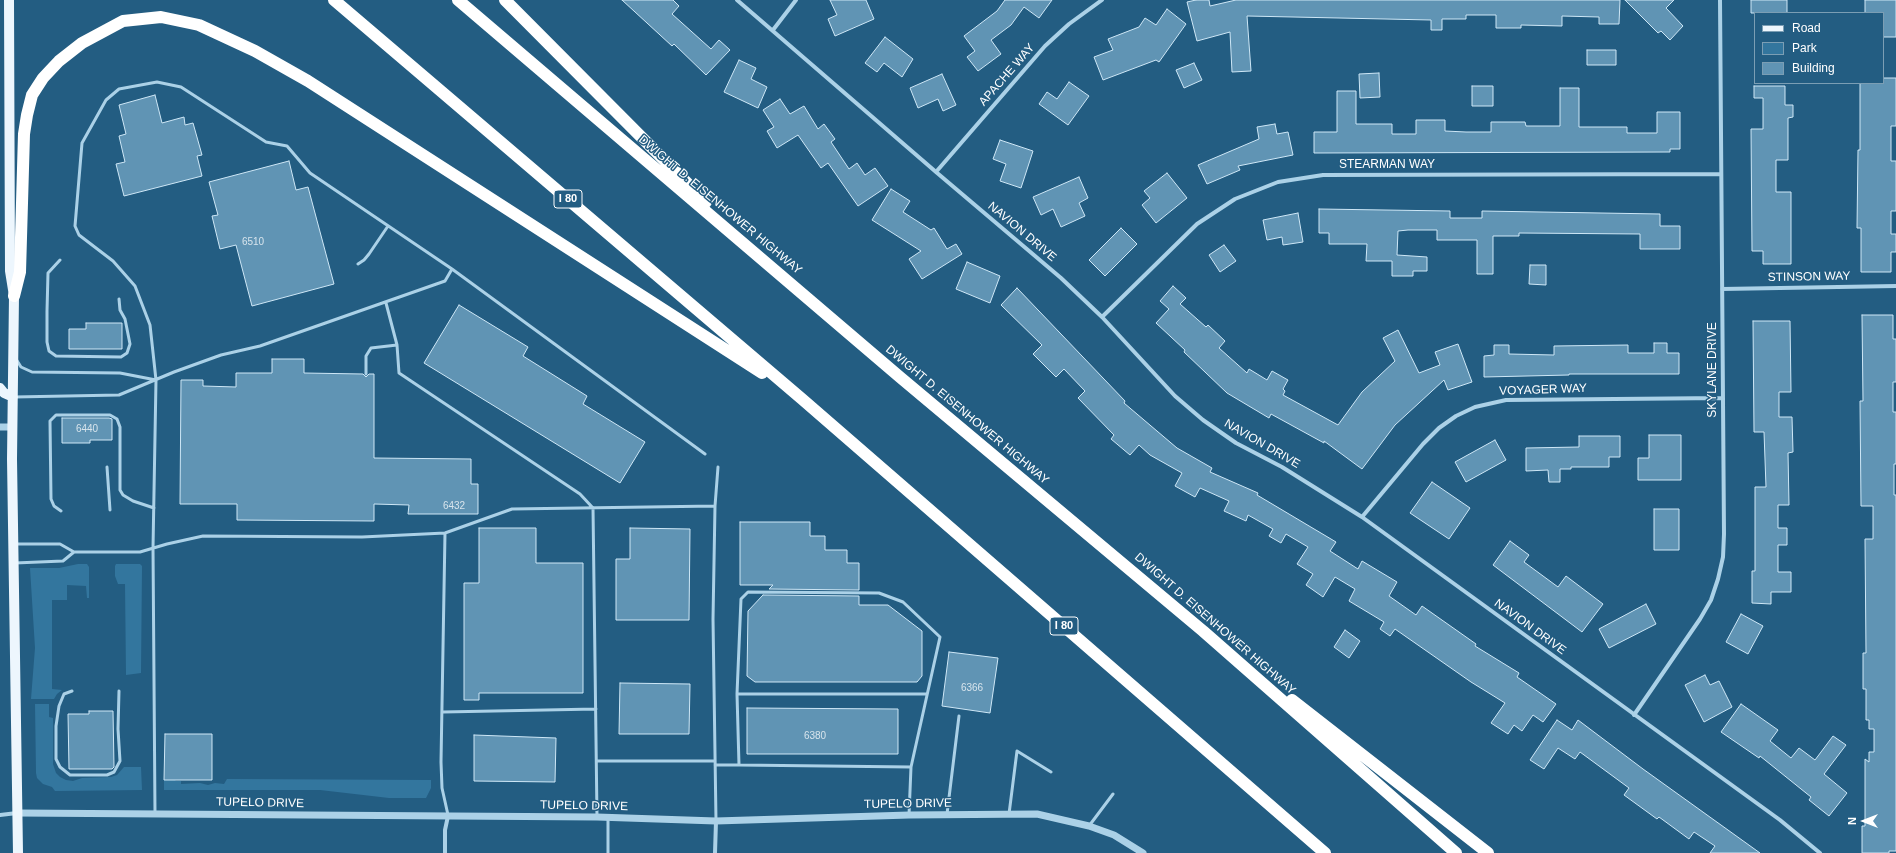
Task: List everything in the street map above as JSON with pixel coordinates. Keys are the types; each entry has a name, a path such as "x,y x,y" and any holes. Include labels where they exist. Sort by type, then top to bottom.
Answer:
{"highway":[{"path":"326,0 397,54"},
{"name":"I 80","path":"334,0 802,399 1325,853"},
{"name":"DWIGHT D. EISENHOWER HIGHWAY","path":"458,0 901,378 1203,631 1456,853"},
{"path":"505,0 772,268"},
{"path":"14,296 20,272 24,134 32,95 43,78 58,61 82,43 123,21 161,18 199,25 255,50 308,81 802,399"},
{"path":"1203,631 1424,801 1488,853"}],"main road":[{"path":"9,0 10,271 14,296 12,397 13,564 18,853"},
{"path":"0,388 4,393 12,397"}],"street":[{"name":"NAVION DRIVE","path":"737,0 1061,278 1102,317 1175,396 1203,420 1236,443 1282,467 1362,517 1780,820 1820,853"},
{"path":"772,30 796,0"},
{"name":"APACHE WAY","path":"936,172 1045,46 1069,24 1102,0"},
{"name":"SKYLANE DRIVE","path":"1634,715 1700,620 1711,600 1718,579 1723,556 1720,0"},
{"name":"STEARMAN WAY","path":"1102,317 1197,224 1235,199 1278,182 1323,175 1721,174"},
{"name":"STINSON WAY","path":"1722,289 1896,286"},
{"name":"VOYAGER WAY","path":"1362,517 1423,444 1439,428 1456,416 1475,407 1506,400 1723,398"},
{"path":"0,427 12,427"},
{"path":"0,812 17,812"},
{"path":"0,815 17,812"},
{"name":"TUPELO DRIVE","path":"17,812 608,817 716,821 909,814 1037,814 1089,826 1114,836 1143,853"},
{"path":"445,853 445,830 448,816"},
{"path":"715,853 716,821"}],"lane":[{"path":"155,812 152,548 156,380 150,325 135,286 113,261 79,235 75,226 82,143 106,100 119,89 157,82 181,87 266,142 287,146 310,173 452,269 704,454"},
{"path":"358,264 369,254 388,226"},
{"path":"60,260 48,273 47,342 49,351 56,356 121,357 127,353 130,344 125,319 120,310 119,299"},
{"path":"12,397 119,395 174,372 221,355 260,346 445,281 452,269"},
{"path":"386,302 397,345 399,373 580,494 593,508 597,817"},
{"path":"366,374 366,356 371,348 397,345"},
{"path":"13,355 21,367 32,372 120,373 156,380"},
{"path":"61,511 54,506 51,498 50,421 56,415 110,415 117,419 120,427 120,490 123,495 154,508"},
{"path":"716,821 713,619 715,506 718,467"},
{"path":"107,468 110,510"},
{"path":"13,544 60,544 74,552 140,552 203,536 362,537 445,533 512,509 715,506"},
{"path":"445,533 442,788 448,816"},
{"path":"13,564 63,562 74,552"},
{"path":"739,765 737,694 741,599 748,592 879,593 903,602 940,637 911,767 909,814"},
{"path":"72,691 64,694 59,706 56,726 56,759 60,767 70,775 107,775 114,772 120,761 118,729 119,691"},
{"path":"737,694 927,694"},
{"path":"443,712 596,709"},
{"path":"947,814 960,716"},
{"path":"1010,814 1017,751 1051,772"},
{"path":"597,761 715,761"},
{"path":"715,765 911,767"},
{"path":"1089,826 1113,794"},
{"path":"608,817 608,853"}],"green space":[{"path":"78,564 87,564 89,567 89,598 87,598 86,586 67,585 67,600 52,600 52,689 62,690 54,699 31,699 35,648 30,568 59,568"},
{"path":"116,564 140,564 142,566 141,673 126,675 125,584 118,584 115,576"},
{"path":"35,704 49,704 49,717 53,718 53,764 56,773 60,777 73,781 82,778 111,777 117,775 124,767 141,767 142,790 55,791 52,787 43,784 37,778 36,773"},
{"path":"164,770 176,781 181,781 181,784 224,784 227,779 431,780 431,788 426,798 389,798 320,790 164,790"}],"building":[{"path":"622,0 673,0 679,6 672,14 711,49 719,40 730,50 706,75 674,44 672,46"},
{"path":"830,0 866,0 874,19 835,36 828,19 837,15"},
{"path":"1005,0 1052,0 1039,18 1024,7 1011,25 991,40 1001,54 978,71 967,57 975,51 964,36 997,11"},
{"path":"1209,0 1210,6 1236,0 1620,0 1619,24 1599,24 1599,17 1562,16 1562,26 1521,25 1521,28 1496,28 1496,15 1466,15 1466,19 1442,19 1442,30 1431,30 1431,20 1247,16 1251,71 1232,72 1230,32 1197,41 1187,2"},
{"path":"1625,0 1674,0 1666,8 1683,26 1670,40 1661,31 1658,33"},
{"path":"1751,0 1787,0 1787,12 1751,13"},
{"path":"1865,0 1896,0 1896,37 1884,37 1884,12 1865,12"},
{"path":"1167,9 1186,24 1159,62 1156,60 1103,80 1094,57 1113,50 1108,39 1139,27 1145,18 1156,25"},
{"path":"885,37 913,59 902,77 884,63 877,72 865,63"},
{"path":"1587,50 1616,50 1616,65 1587,65"},
{"path":"739,60 756,68 751,79 767,87 758,108 724,92"},
{"path":"1194,63 1202,80 1184,88 1176,70"},
{"path":"1379,73 1380,97 1360,98 1359,74"},
{"path":"942,74 956,105 943,111 938,99 918,108 910,88"},
{"path":"1884,78 1896,78 1896,126 1891,126 1891,161 1896,161 1896,211 1891,211 1891,234 1896,234 1896,252 1891,252 1891,272 1861,272 1861,228 1857,228 1858,150 1860,150 1860,84 1884,84"},
{"path":"1069,82 1089,96 1068,125 1039,104 1047,92 1057,99"},
{"path":"1472,86 1493,86 1493,106 1472,106"},
{"path":"1754,86 1785,86 1785,105 1793,105 1793,117 1788,118 1788,160 1776,160 1776,192 1791,192 1791,264 1763,264 1763,251 1752,251 1751,129 1763,129 1763,98 1754,98"},
{"path":"1560,88 1579,88 1579,127 1627,127 1627,133 1657,133 1657,112 1680,112 1680,149 1670,149 1670,152 1314,153 1314,132 1337,132 1337,91 1356,91 1356,124 1392,124 1392,134 1416,134 1416,120 1445,120 1445,131 1466,132 1491,132 1491,122 1525,122 1526,126 1560,126"},
{"path":"155,95 162,123 184,117 185,125 193,123 202,155 197,156 202,176 124,196 116,164 125,162 119,136 126,134 119,105"},
{"path":"780,99 790,114 804,106 818,129 824,124 835,139 831,142 849,169 857,163 865,175 875,168 888,186 858,206 828,163 821,168 798,135 777,148 767,131 774,127 763,110"},
{"path":"1275,124 1277,134 1288,132 1293,155 1238,166 1240,170 1207,184 1198,165 1259,139 1257,127"},
{"path":"1000,140 1033,151 1021,188 1000,181 1006,164 993,159"},
{"path":"289,161 296,190 308,187 334,284 252,306 236,245 220,249 212,216 218,215 209,182"},
{"path":"1167,173 1187,198 1156,223 1142,205 1150,198 1144,191"},
{"path":"1079,177 1088,198 1079,203 1085,216 1061,227 1053,209 1041,215 1033,197"},
{"path":"891,189 910,201 903,212 931,230 934,228 947,249 956,244 962,254 922,279 909,259 921,251 872,220"},
{"path":"1319,209 1450,211 1450,218 1482,218 1482,211 1660,214 1660,226 1680,226 1680,249 1640,249 1640,234 1519,233 1519,236 1493,236 1493,274 1477,274 1477,240 1437,240 1437,230 1408,230 1398,231 1397,255 1427,257 1427,271 1413,271 1413,276 1392,276 1392,261 1366,261 1367,244 1329,244 1329,233 1319,233"},
{"path":"1298,213 1303,242 1283,245 1282,237 1267,240 1263,220"},
{"path":"1121,228 1137,244 1105,276 1089,260"},
{"path":"1224,245 1236,261 1220,272 1209,255"},
{"path":"967,262 1000,276 990,303 956,289"},
{"path":"1530,265 1546,265 1546,285 1529,284"},
{"path":"1173,286 1186,298 1180,304 1206,327 1208,325 1225,341 1219,348 1247,373 1249,369 1267,380 1272,371 1288,380 1283,389 1285,391 1283,395 1338,425 1362,392 1395,361 1383,338 1398,330 1419,373 1440,365 1435,352 1458,344 1472,382 1448,390 1444,380 1395,425 1362,469 1324,441 1324,443 1271,414 1269,418 1227,393 1184,352 1185,350 1156,323 1169,309 1160,301"},
{"path":"1017,288 1125,401 1124,403 1177,448 1212,468 1210,472 1258,493 1257,495 1336,542 1330,551 1358,569 1362,561 1397,582 1389,596 1416,615 1422,606 1476,644 1475,646 1519,673 1517,677 1556,704 1543,722 1533,715 1522,731 1514,725 1508,734 1491,723 1505,703 1471,682 1395,629 1390,636 1380,629 1384,622 1349,601 1355,589 1335,577 1323,597 1306,585 1313,574 1297,564 1308,547 1286,534 1281,543 1269,536 1273,529 1248,515 1246,521 1224,511 1229,501 1200,488 1195,497 1175,486 1182,473 1150,455 1139,445 1130,455 1111,439 1114,435 1078,398 1085,391 1064,369 1056,377 1033,354 1042,345 1001,305"},
{"path":"459,305 528,347 523,356 587,396 583,404 645,442 620,483 424,363"},
{"path":"1862,315 1893,315 1893,339 1896,339 1896,382 1893,382 1893,412 1896,412 1896,464 1894,464 1894,495 1896,495 1896,851 1889,851 1889,853 1862,853 1862,826 1865,826 1865,759 1869,762 1869,752 1874,752 1874,729 1869,729 1869,720 1866,720 1866,689 1863,689 1863,653 1866,653 1865,539 1873,539 1873,506 1861,506 1860,401 1863,401"},
{"path":"1753,321 1790,321 1791,392 1779,392 1779,417 1792,417 1793,452 1788,453 1789,505 1778,505 1778,528 1787,528 1787,545 1778,545 1778,572 1791,572 1791,592 1771,592 1771,604 1752,603 1752,571 1755,571 1755,487 1766,487 1764,432 1754,432"},
{"path":"86,323 122,323 122,349 69,349 69,329 86,329"},
{"path":"1654,343 1667,343 1667,353 1679,353 1679,374 1569,374 1484,377 1484,356 1494,355 1494,345 1509,345 1509,354 1554,355 1554,346 1628,345 1628,353 1654,353"},
{"path":"272,359 304,359 304,373 363,374 366,377 369,374 374,374 374,458 471,459 471,484 478,484 478,514 408,514 409,505 374,504 374,521 237,520 237,504 180,504 181,380 203,380 203,386 236,387 236,373 272,373"},
{"path":"62,418 112,419 112,440 90,440 90,443 62,443"},
{"path":"1649,435 1681,435 1681,480 1638,480 1638,458 1649,458"},
{"path":"1579,436 1620,436 1620,457 1609,457 1609,467 1571,467 1571,469 1560,469 1560,482 1549,482 1548,470 1526,471 1526,448 1579,447"},
{"path":"1495,440 1506,460 1466,482 1455,462"},
{"path":"1432,482 1470,508 1449,539 1410,513"},
{"path":"1654,509 1679,509 1679,550 1654,550"},
{"path":"740,522 810,522 810,536 825,536 825,550 847,550 847,563 859,563 859,590 769,589 773,585 740,585"},
{"path":"479,528 536,528 536,563 583,563 583,693 479,693 479,700 464,700 464,583 479,583"},
{"path":"630,528 690,529 689,620 616,620 616,559 630,559"},
{"path":"1510,541 1529,555 1524,562 1558,587 1566,576 1603,604 1582,632 1493,565"},
{"path":"763,595 859,596 859,605 888,605 922,631 922,676 917,682 755,682 747,676 748,611"},
{"path":"1646,604 1656,624 1609,648 1599,629"},
{"path":"1741,614 1763,626 1748,654 1726,642"},
{"path":"1345,630 1360,641 1349,658 1334,647"},
{"path":"949,652 998,658 990,713 942,706"},
{"path":"1705,675 1710,685 1719,681 1732,707 1704,722 1685,685"},
{"path":"620,683 690,684 689,734 619,734"},
{"path":"1741,704 1778,730 1770,741 1791,758 1799,748 1815,760 1833,736 1846,745 1824,774 1847,793 1829,816 1809,800 1811,797 1760,756 1759,758 1721,732"},
{"path":"747,708 898,709 898,754 747,754"},
{"path":"89,711 113,711 114,767 112,769 69,769 68,714 89,714"},
{"path":"1557,720 1572,730 1578,720 1643,769 1760,853 1710,853 1715,846 1694,832 1689,839 1659,817 1657,819 1624,795 1629,788 1580,752 1575,759 1558,748 1544,769 1530,760"},
{"path":"165,734 212,734 212,780 164,780"},
{"path":"474,735 556,738 555,782 474,781"}]}
